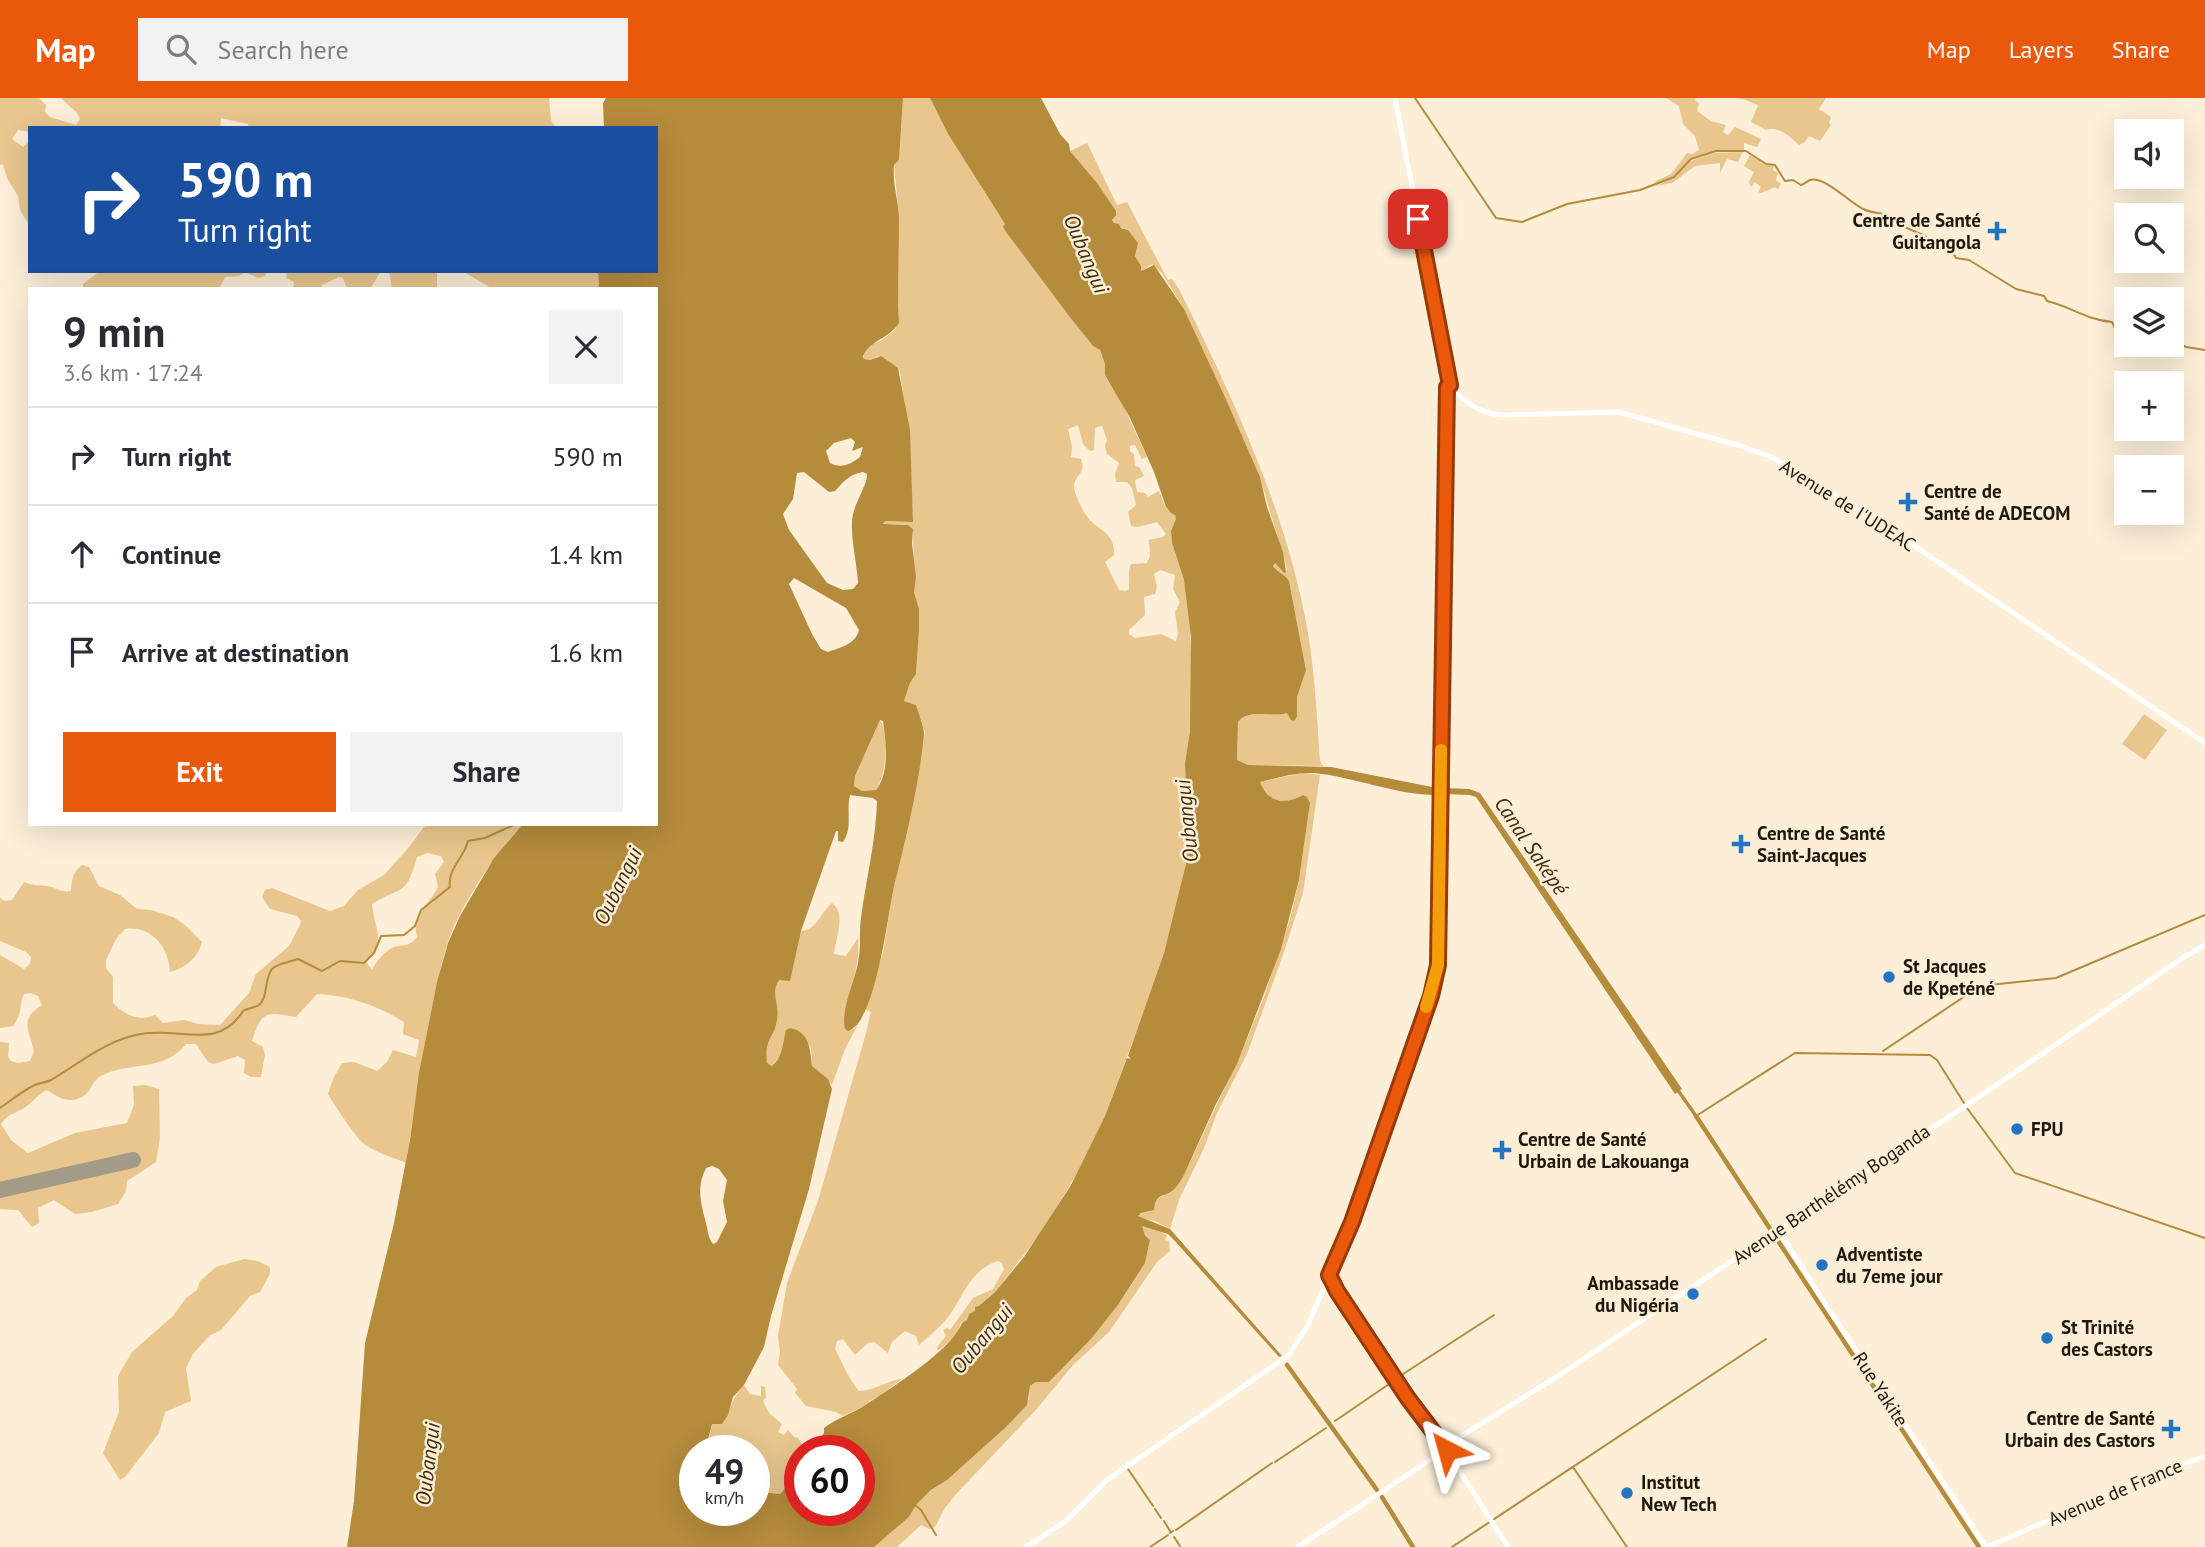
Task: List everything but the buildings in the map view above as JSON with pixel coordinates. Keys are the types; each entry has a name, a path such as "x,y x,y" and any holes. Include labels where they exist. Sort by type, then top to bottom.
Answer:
{"main road":[{"path":"1026,1547 1066,1521 1107,1480 1289,1355 1304,1331 1352,1222 1434,984 1438,965 1448,385 1447,367 1395,98"},
{"name":"Avenue de I'UDEAC","path":"1448,385 1465,401 1488,414 1619,412 1736,444 1771,457 1879,522 2205,743"},
{"name":"Avenue Barthélémy Boganda","path":"1298,1547 2205,945"},
{"name":"Rue Yakite","path":"1775,1231 1987,1547"},
{"path":"1329,1275 1337,1291 1508,1547"},
{"path":"1322,1290 1331,1288 1337,1291"},
{"name":"Avenue de France","path":"1987,1547 2153,1475 2205,1456"}],"shaded area":[{"path":"0,98 39,98 46,105 45,112 50,117 76,125 80,119 77,113 61,98 549,98 551,120 555,126 248,126 221,118 220,126 28,126 28,132 18,130 12,139 23,147 28,143 27,222 3,164 0,165"},
{"path":"903,98 930,98 948,134 1005,224 1006,232 1069,316 1093,346 1100,350 1105,364 1105,375 1121,401 1147,457 1142,459 1135,445 1130,446 1135,466 1139,467 1144,476 1135,480 1137,492 1145,493 1148,497 1159,491 1167,508 1175,514 1176,519 1171,531 1172,543 1184,580 1189,610 1192,676 1190,731 1185,763 1186,864 1164,953 1105,1116 1076,1175 1040,1234 996,1291 971,1317 961,1323 957,1334 938,1351 937,1347 946,1336 943,1330 950,1330 973,1298 993,1289 1004,1269 1002,1263 998,1261 982,1269 948,1317 919,1345 916,1336 905,1331 892,1342 888,1353 874,1342 868,1343 855,1355 843,1339 837,1341 835,1349 859,1391 903,1378 868,1404 843,1416 806,1406 795,1393 797,1389 778,1365 778,1336 787,1283 818,1201 866,1033 871,1012 865,1009 883,953 925,732 919,721 916,705 904,701 916,674 919,630 919,609 914,592 913,529 908,525 883,524 885,521 913,522 910,447 900,371 878,356 870,360 864,359 864,352 870,345 895,330 899,320 899,218 894,165 899,160","holes":["1078,425 1083,444 1090,451 1094,450 1095,428 1102,426 1107,440 1107,454 1119,463 1115,474 1116,482 1127,482 1132,488 1136,505 1128,512 1131,526 1157,522 1166,534 1149,540 1150,555 1147,563 1131,564 1129,589 1126,591 1119,590 1105,562 1114,555 1111,540 1088,518 1075,491 1074,485 1082,470 1082,464 1081,459 1071,457 1068,429","1160,570 1175,575 1173,589 1180,602 1175,612 1178,633 1176,641 1161,634 1135,638 1129,634 1129,630 1145,615 1144,597 1155,594 1157,587 1154,574"]},
{"path":"1666,98 1696,98 1699,103 1697,111 1711,121 1726,125 1723,132 1728,135 1735,127 1761,139 1757,147 1744,143 1744,150 1717,150 1691,158 1674,176 1655,183 1671,174 1687,153 1692,154 1699,150 1695,136 1683,124 1679,106"},
{"path":"1734,98 1826,98 1819,109 1831,117 1831,125 1820,141 1809,136 1799,145 1780,131 1766,130 1751,122 1758,105"},
{"path":"1087,143 1117,205 1127,202 1168,280 1172,279 1179,289 1256,456 1287,544 1299,588 1308,633 1320,761 1323,766 1248,765 1237,760 1238,722 1243,718 1254,714 1287,713 1296,719 1297,717 1297,697 1306,669 1289,581 1273,566 1275,563 1284,573 1287,570 1260,477 1184,309 1162,273 1152,264 1141,271 1135,256 1138,244 1126,229 1114,224 1104,194 1070,151"},
{"path":"1743,152 1738,162 1727,159 1720,173 1720,163 1695,166 1672,183 1655,186 1674,178 1691,161 1714,153"},
{"path":"1750,155 1765,165 1774,166 1773,170 1778,173 1776,180 1781,184 1778,189 1775,187 1761,193 1758,192 1761,187 1755,182 1751,187 1749,182 1754,172 1744,166"},
{"path":"97,273 244,273 225,277 220,287 83,287 83,284"},
{"path":"247,273 267,273 258,278"},
{"path":"287,273 380,273 371,287 346,287 343,278 339,277 322,287 293,287 294,282 286,278"},
{"path":"389,273 437,273 437,287 392,287"},
{"path":"465,273 598,273 599,287 490,287"},
{"path":"2144,714 2167,730 2145,760 2122,744"},
{"path":"880,720 886,744 882,775 876,790 862,791 854,786 855,776"},
{"path":"1303,773 1320,775 1303,893 1247,1054 1217,1113 1179,1200 1170,1229 1155,1221 1140,1218 1139,1214 1154,1210 1154,1202 1167,1194 1184,1175 1263,1000 1290,919 1299,880 1310,803 1303,795 1283,801 1272,798 1259,782"},
{"path":"426,826 521,826 476,885 447,944 426,1040 406,1163 364,1144 328,1094 342,1063 354,1062 377,1071 387,1062 393,1050 416,1057 419,1040 403,1034 404,1022 384,1011 351,999 317,994 296,1017 272,1014 259,1023 252,1041 263,1047 265,1055 261,1077 251,1077 244,1073 245,1060 238,1056 214,1064 208,1062 196,1044 186,1044 178,1053 159,1062 105,1074 79,1098 65,1100 47,1090 43,1092 1,1124 11,1140 28,1153 75,1133 127,1123 134,1105 133,1086 145,1085 159,1089 160,1138 156,1162 127,1181 126,1191 118,1204 92,1212 75,1214 54,1200 38,1208 39,1223 32,1227 18,1210 0,1209 0,1197 134,1166 134,1156 0,1187 0,1042 9,1043 8,1057 11,1061 30,1061 34,1052 28,1021 42,1005 38,996 24,994 19,1016 13,1026 0,1028 0,955 24,969 30,964 31,957 26,952 0,941 0,898 5,901 12,900 24,882 71,891 76,871 82,865 89,867 99,886 120,895 137,909 173,917 202,942 190,962 170,972 166,954 157,940 143,931 125,929 116,939 106,960 106,968 113,977 113,1003 132,1016 143,1018 155,1015 163,1023 184,1020 220,1025 249,993 256,974 289,946 300,925 301,921 297,916 270,909 262,897 265,890 272,888 330,911 344,906 358,890 384,875","holes":["427,853 441,856 444,862 435,874 438,887 419,917 417,937 408,944 389,950 372,970 366,962 378,940 372,904 406,884 417,857"]},
{"path":"832,903 839,914 834,954 846,956 858,938 858,960 844,1022 854,1029 862,1017 845,1049 832,1085 812,1066 811,1048 802,1033 786,1030 783,1052 772,1066 767,1063 766,1055 775,1026 777,981 790,976 801,931 815,924"},
{"path":"1139,1226 1167,1235 1165,1240 1169,1241 1170,1251 1157,1262 1109,1332 1073,1365 1035,1411 957,1493 935,1527 929,1529 921,1525 897,1547 874,1547 909,1517 916,1505 931,1490 947,1480 1005,1428 1029,1399 1030,1386 1036,1382 1049,1382 1091,1339 1121,1301 1145,1263 1150,1240"},
{"path":"244,1259 258,1261 270,1267 270,1274 260,1292 250,1296 221,1330 209,1336 193,1354 186,1368 191,1401 165,1412 159,1433 120,1480 103,1453 119,1412 118,1376 132,1352 173,1316 186,1298 197,1290 200,1281 216,1267"},
{"path":"744,1385 750,1394 761,1396 761,1386 765,1387 766,1398 763,1401 769,1413 782,1424 778,1432 784,1435 784,1489 781,1494 770,1493 770,1435 710,1435 712,1424 722,1423"}],"water":[{"name":"Oubangui","path":"606,98 903,98 899,160 894,165 899,219 899,323 890,333 870,346 863,356 864,359 870,360 881,356 898,368 910,430 913,522 885,521 883,524 908,525 913,529 916,577 914,592 919,609 919,630 916,674 904,701 916,705 924,733 912,809 880,964 867,1008 858,1023 848,1031 845,1029 847,1002 858,965 861,918 875,831 877,801 873,798 850,795 846,837 843,842 838,841 836,831 801,931 790,981 779,980 776,985 777,1019 768,1043 767,1063 772,1066 779,1058 786,1030 797,1030 808,1042 812,1066 828,1079 832,1089 809,1189 764,1347 744,1385 733,1397 728,1415 722,1424 712,1424 709,1435 679,1435 679,1526 770,1526 770,1493 780,1494 784,1489 784,1526 875,1526 875,1435 822,1435 824,1428 890,1389 946,1345 969,1314 975,1311 975,1307 996,1291 1024,1257 1071,1185 1105,1116 1127,1058 1131,1059 1128,1056 1164,953 1186,864 1185,763 1190,731 1191,637 1184,580 1172,543 1171,531 1175,515 1166,507 1130,418 1105,375 1105,364 1100,350 1093,346 1069,316 1006,232 1003,227 1005,224 948,134 930,98 1041,98 1060,134 1069,144 1070,151 1116,211 1112,220 1114,223 1128,230 1138,243 1135,256 1141,271 1154,265 1184,309 1225,397 1260,477 1267,507 1283,552 1286,572 1275,563 1273,566 1289,581 1306,670 1297,697 1297,717 1294,721 1287,713 1248,715 1238,722 1237,760 1248,765 1331,767 1437,788 1437,795 1390,789 1314,773 1293,774 1260,782 1272,798 1284,801 1303,795 1310,803 1299,880 1281,949 1237,1064 1184,1175 1173,1190 1158,1198 1154,1210 1138,1216 1170,1229 1282,1356 1279,1357 1168,1234 1142,1226 1150,1240 1145,1263 1118,1305 1091,1339 1049,1382 1036,1382 1030,1386 1027,1405 1005,1428 947,1480 931,1490 916,1505 909,1517 874,1547 347,1547 354,1501 365,1343 394,1223 410,1140 419,1073 437,982 448,943 460,916 494,858 521,826 658,826 658,287 599,287 598,273 658,273 658,126 604,126 603,103","holes":["851,438 855,442 852,451 863,447 860,457 846,465 830,463 826,451 834,443","804,472 829,492 835,491 854,474 867,474 852,521 858,583 853,589 843,590 827,583 789,530 783,514 793,499 797,473","794,578 846,608 859,630 857,635 847,645 828,652 821,649 812,634 789,584","880,720 883,721 885,738 883,775 876,790 862,791 854,786 855,776","712,1166 719,1169 727,1180 723,1201 727,1222 717,1242 713,1244 708,1234 700,1189 706,1168"]},
{"path":"1443,788 1469,789 1480,793 1682,1089 1675,1094 1476,797 1443,794"}],"waterway":[{"path":"1415,98 1496,218 1522,222 1567,204 1640,190 1674,177 1691,159 1716,151 1746,151 1766,164 1775,165 1785,181 1793,180 1801,185 1810,180 1823,182 1863,209 1884,214 1889,220 1925,236 1953,253 1956,258 1969,260 2016,289 2044,296 2047,301 2094,319 2112,322 2114,326"},
{"path":"2184,346 2205,350"},
{"path":"0,1108 19,1094 51,1080 94,1052 117,1041 141,1034 198,1035 222,1030 233,1023 243,1011 262,1002 270,973 281,964 298,959 322,971 340,961 364,963 374,953 381,936 404,935 415,926 421,910 450,887 453,869 468,841 485,838 512,826"},
{"path":"1883,1051 1980,986 2056,978 2205,915"},
{"path":"1696,1116 1795,1053 1930,1055 1937,1060 1964,1103"},
{"name":"Canal Saképé","path":"1677,1089 1696,1116"},
{"path":"1967,1108 2015,1173 2205,1238"},
{"path":"1696,1116 1979,1547"},
{"path":"1400,1376 1494,1315"},
{"path":"1452,1547 1766,1339"},
{"path":"1287,1365 1377,1490"},
{"path":"1335,1421 1392,1382"},
{"path":"1275,1462 1326,1428"},
{"path":"1176,1530 1272,1463"},
{"path":"1573,1467 1627,1547"},
{"path":"1128,1469 1153,1506"},
{"path":"1382,1497 1413,1547"},
{"path":"915,1505 936,1535"},
{"path":"1155,1509 1161,1518"},
{"path":"1164,1521 1170,1531"},
{"path":"1150,1547 1168,1535"},
{"path":"1174,1537 1180,1546"}],"runway":[{"path":"0,1190 133,1160"}],"slow traffic":[{"path":"1426,1007 1438,965 1441,750"}],"place":[{"name":"Centre de Santé Guitangola","path":"1997,231"},
{"name":"Centre de Santé de ADECOM","path":"1908,502"},
{"name":"Centre de Santé Saint-Jacques","path":"1741,844"},
{"name":"St Jacques de Kpeténé","path":"1889,977"},
{"name":"FPU","path":"2017,1129"},
{"name":"Centre de Santé Urbain de Lakouanga","path":"1502,1150"},
{"name":"Adventiste du 7eme jour","path":"1822,1265"},
{"name":"Ambassade du Nigéria","path":"1693,1294"},
{"name":"St Trinité des Castors","path":"2047,1338"},
{"name":"Centre de Santé Urbain des Castors","path":"2171,1429"},
{"name":"Institut New Tech","path":"1627,1493"}],"route":[{"path":"1418,219 1450,385 1447,387 1438,965 1431,996 1352,1222 1329,1275 1407,1397 1447,1450"}]}
